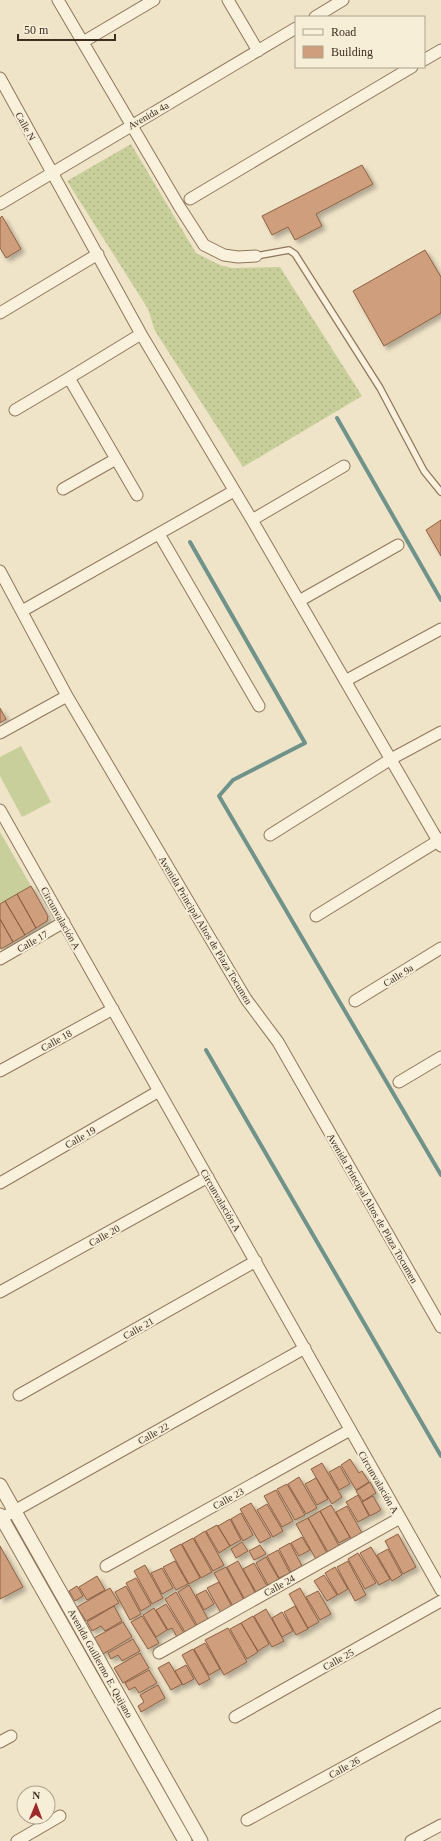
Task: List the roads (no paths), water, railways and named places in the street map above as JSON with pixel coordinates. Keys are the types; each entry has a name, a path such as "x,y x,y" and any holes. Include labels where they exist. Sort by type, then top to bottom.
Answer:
{"street":[{"path":"58,0 179,206 204,245 224,255 238,258 256,256"},
{"path":"83,42 154,0"},
{"path":"228,0 258,51"},
{"path":"317,16 343,0"},
{"name":"Avenida 4a","path":"0,204 132,124 295,29"},
{"path":"425,59 441,50"},
{"path":"190,199 410,68"},
{"name":"Calle N","path":"0,78 141,334 252,520 440,842"},
{"path":"0,313 98,254"},
{"path":"15,410 141,334"},
{"path":"69,378 137,495"},
{"path":"63,489 116,459"},
{"path":"252,520 344,466"},
{"path":"22,611 234,491"},
{"path":"159,534 258,706"},
{"path":"299,601 398,545"},
{"name":"Avenida Principal Altos de Plaza Tocumen","path":"0,571 67,696 246,999 278,1042 441,1328"},
{"path":"345,681 441,629"},
{"path":"0,733 67,696"},
{"path":"270,835 391,759 441,732"},
{"name":"Circunvalación A","path":"0,810 441,1590"},
{"path":"316,916 440,842"},
{"name":"Calle 17","path":"0,959 64,922"},
{"name":"Calle 9a","path":"355,1001 441,948"},
{"name":"Calle 18","path":"0,1071 113,1009"},
{"path":"399,1082 441,1057"},
{"name":"Calle 19","path":"0,1183 159,1091"},
{"name":"Calle 20","path":"0,1292 208,1177"},
{"name":"Calle 21","path":"19,1395 256,1261"},
{"name":"Calle 22","path":"1,1518 305,1348"},
{"name":"Calle 23","path":"106,1566 350,1430"},
{"name":"Avenida Guillermo E. Quijano","path":"0,1485 201,1841"},
{"name":"Avenida Guillermo E. Quijano","path":"1,1518 184,1841"},
{"name":"Calle 24","path":"159,1653 400,1518"},
{"name":"Calle 25","path":"235,1717 441,1601"},
{"name":"Calle 26","path":"247,1820 441,1714"},
{"path":"117,1722 130,1715"},
{"path":"0,1742 11,1736"},
{"path":"16,1841 60,1816"},
{"path":"411,1841 441,1825"}],"lane":[{"path":"256,256 289,250 295,254 380,388 424,471 441,492"}],"waterway":[{"path":"337,418 441,600"},
{"path":"190,542 305,743 233,780 219,796 441,1175"},
{"path":"206,1050 441,1456"}]}
